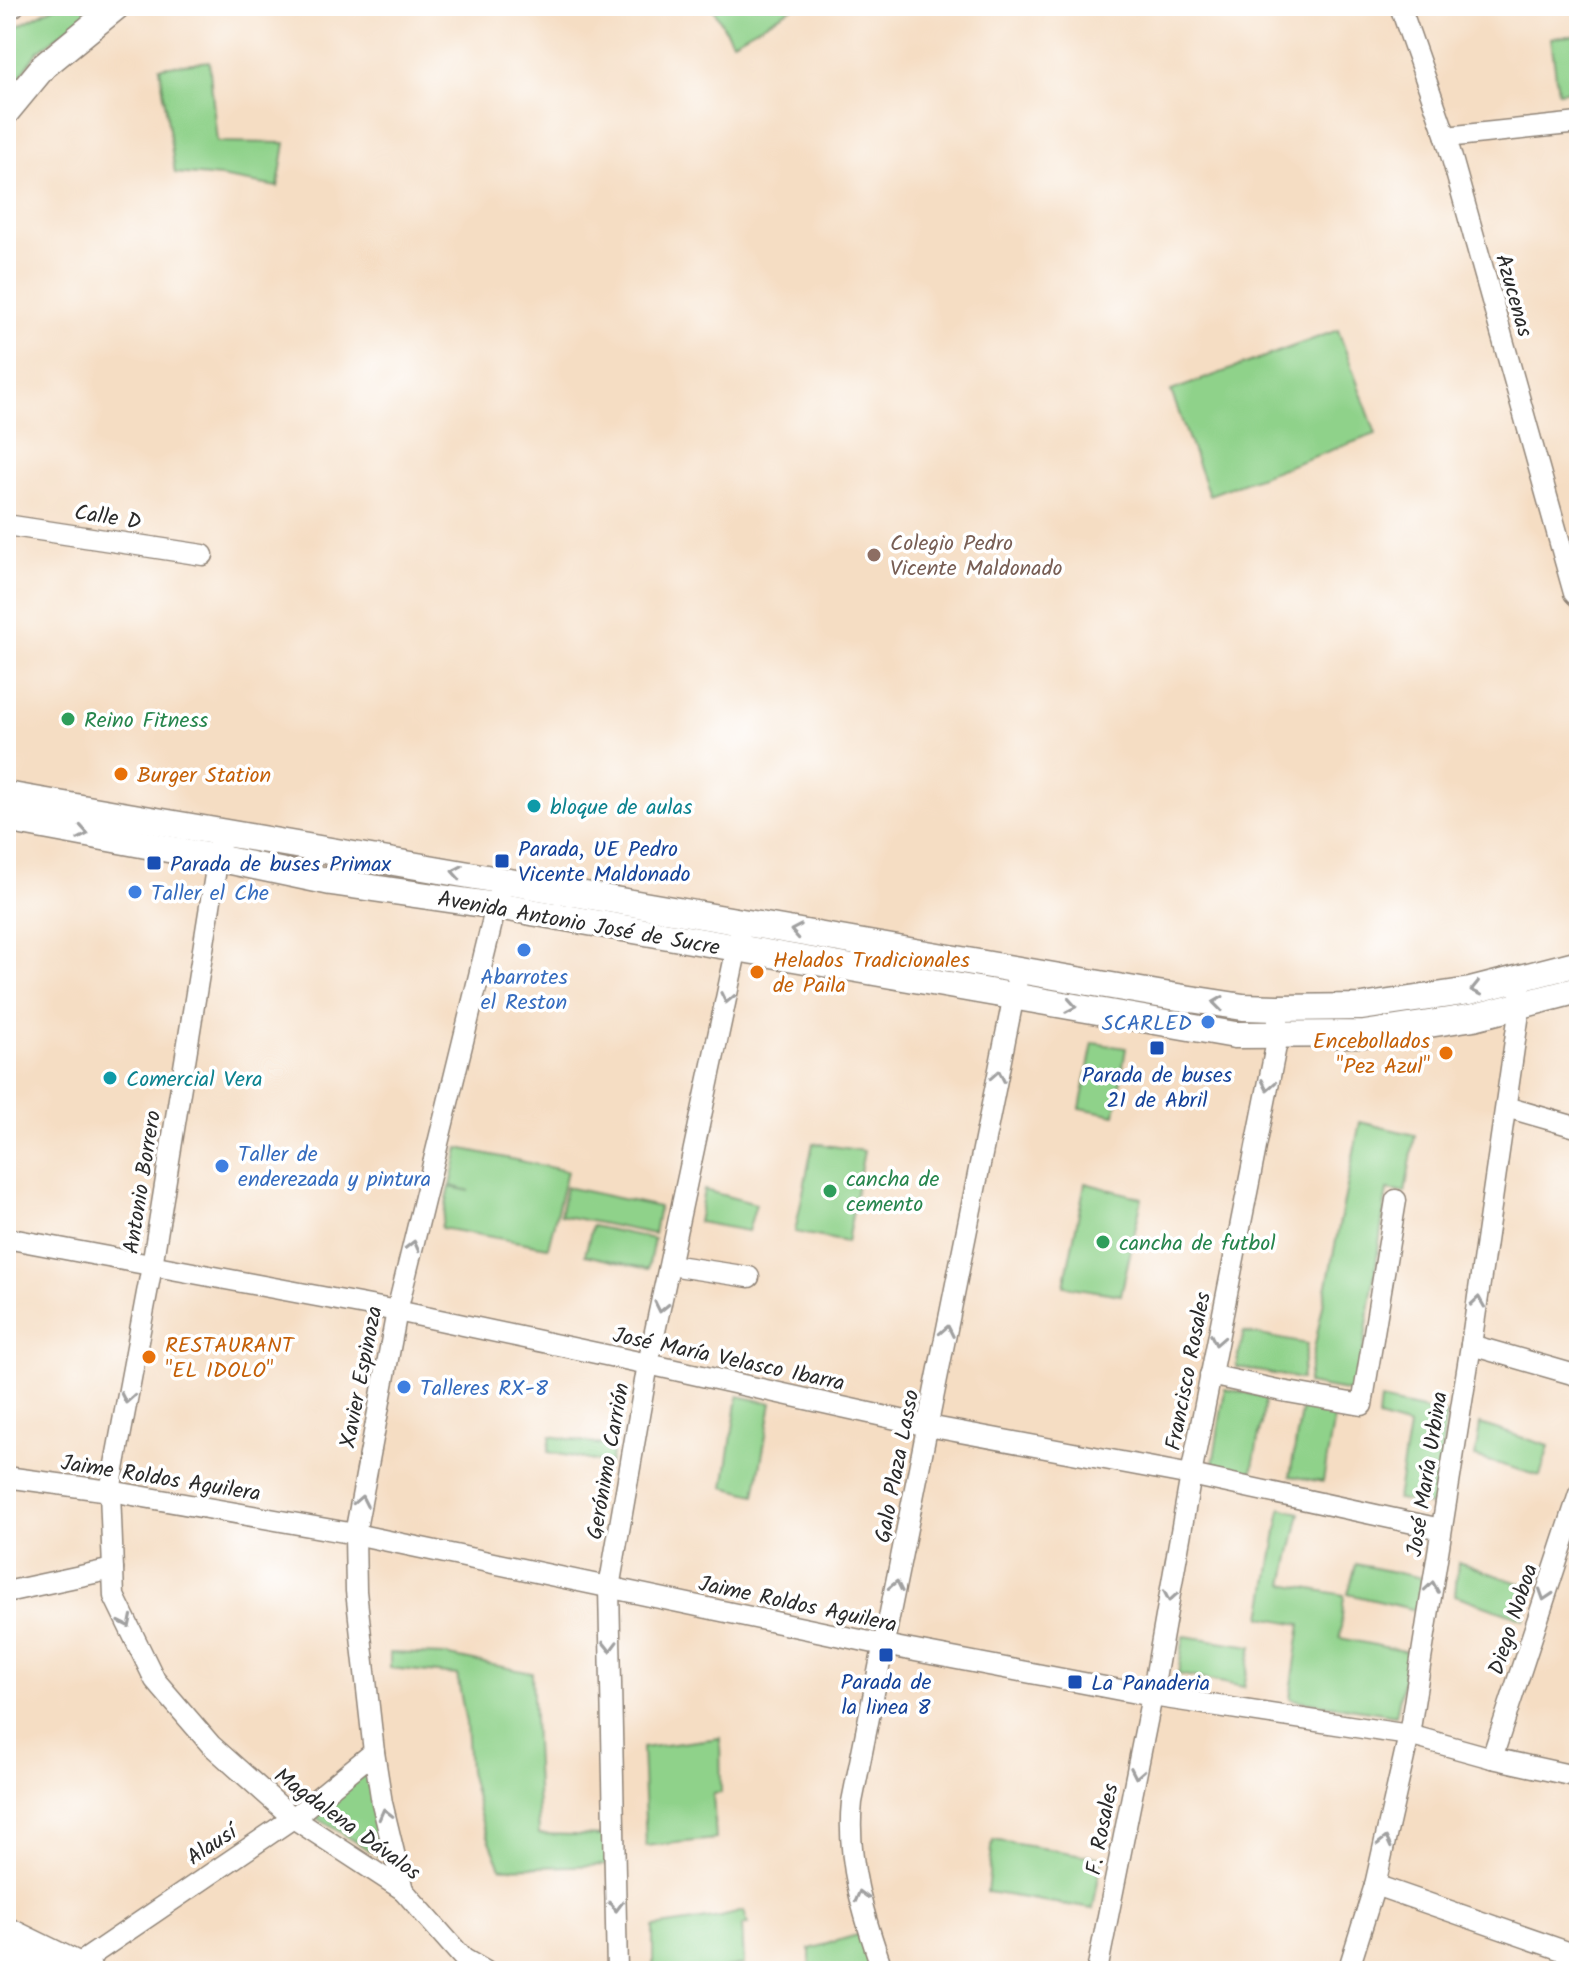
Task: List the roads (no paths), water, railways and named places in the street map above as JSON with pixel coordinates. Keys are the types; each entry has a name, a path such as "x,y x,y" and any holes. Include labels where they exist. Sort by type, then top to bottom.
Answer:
{"main road":[{"path":"6,112 44,66 117,6"},
{"name":"Avenida Antonio José de Sucre","path":"6,795 1243,1007 1362,1007 1470,991 1579,963"},
{"name":"Avenida Antonio José de Sucre","path":"6,819 331,882 497,906 1235,1035 1364,1034 1474,1017 1579,990"},
{"path":"6,1930 80,1969"},
{"path":"6,1957 35,1971"}],"street":[{"path":"6,11 14,6"},
{"name":"Azucenas","path":"1400,6 1446,137 1574,593 1579,598"},
{"path":"1446,137 1579,123"},
{"name":"Calle D","path":"6,525 203,555"},
{"name":"Antonio Borrero","path":"110,1491 152,1266 222,832"},
{"name":"Xavier Espinoza","path":"403,1890 382,1803 374,1752 356,1591 355,1534 397,1311 497,906 501,879"},
{"name":"Gerónimo Carrión","path":"617,1971 609,1588 648,1364 742,922"},
{"name":"Galo Plaza Lasso","path":"883,1971 857,1886 850,1824 852,1802 1019,970"},
{"name":"José María Urbina","path":"1348,1971 1375,1885 1409,1735 1506,1107 1520,1006 1519,979"},
{"name":"Francisco Rosales","path":"1152,1696 1210,1375 1278,1036 1277,1008"},
{"path":"1506,1107 1579,1128"},
{"path":"1210,1375 1362,1405 1396,1200"},
{"name":"José María Velasco Ibarra","path":"6,1238 397,1311 928,1426 1191,1475 1441,1529"},
{"path":"670,1265 749,1277"},
{"path":"1471,1345 1579,1376"},
{"name":"Jaime Roldos Aguilera","path":"6,1477 110,1491 355,1534 884,1645 1152,1696 1409,1735 1492,1758 1579,1777"},
{"name":"Magdalena Dávalos","path":"110,1491 114,1596 155,1680 211,1745 293,1818 403,1890 464,1959 485,1971"},
{"name":"Diego Noboa","path":"1492,1758 1579,1494"},
{"path":"6,1592 113,1569"},
{"name":"F. Rosales","path":"1097,1971 1152,1696"},
{"name":"Alausí","path":"80,1969 293,1818 374,1752"},
{"path":"1375,1885 1579,1956"}],"place":[{"name":"Colegio Pedro Vicente Maldonado","path":"874,555"},
{"name":"Reino Fitness","path":"68,719"},
{"name":"Burger Station","path":"121,774"},
{"name":"bloque de aulas","path":"534,806"},
{"name":"Parada, UE Pedro Vicente Maldonado","path":"502,861"},
{"name":"Parada de buses Primax","path":"154,863"},
{"name":"Taller el Che","path":"135,892"},
{"name":"Abarrotes el Reston","path":"524,950"},
{"name":"Helados Tradicionales de Paila","path":"757,972"},
{"name":"SCARLED","path":"1208,1022"},
{"name":"Parada de buses 21 de Abril","path":"1157,1048"},
{"name":"Encebollados \"Pez Azul\"","path":"1446,1053"},
{"name":"Comercial Vera","path":"110,1078"},
{"name":"Taller de enderezada y pintura","path":"222,1166"},
{"name":"cancha de cemento","path":"830,1191"},
{"name":"cancha de futbol","path":"1103,1242"},
{"name":"RESTAURANT \"EL IDOLO\"","path":"149,1357"},
{"name":"Talleres RX-8","path":"404,1387"},
{"name":"Parada de la linea 8","path":"886,1655"},
{"name":"La Panaderia","path":"1075,1682"}]}
